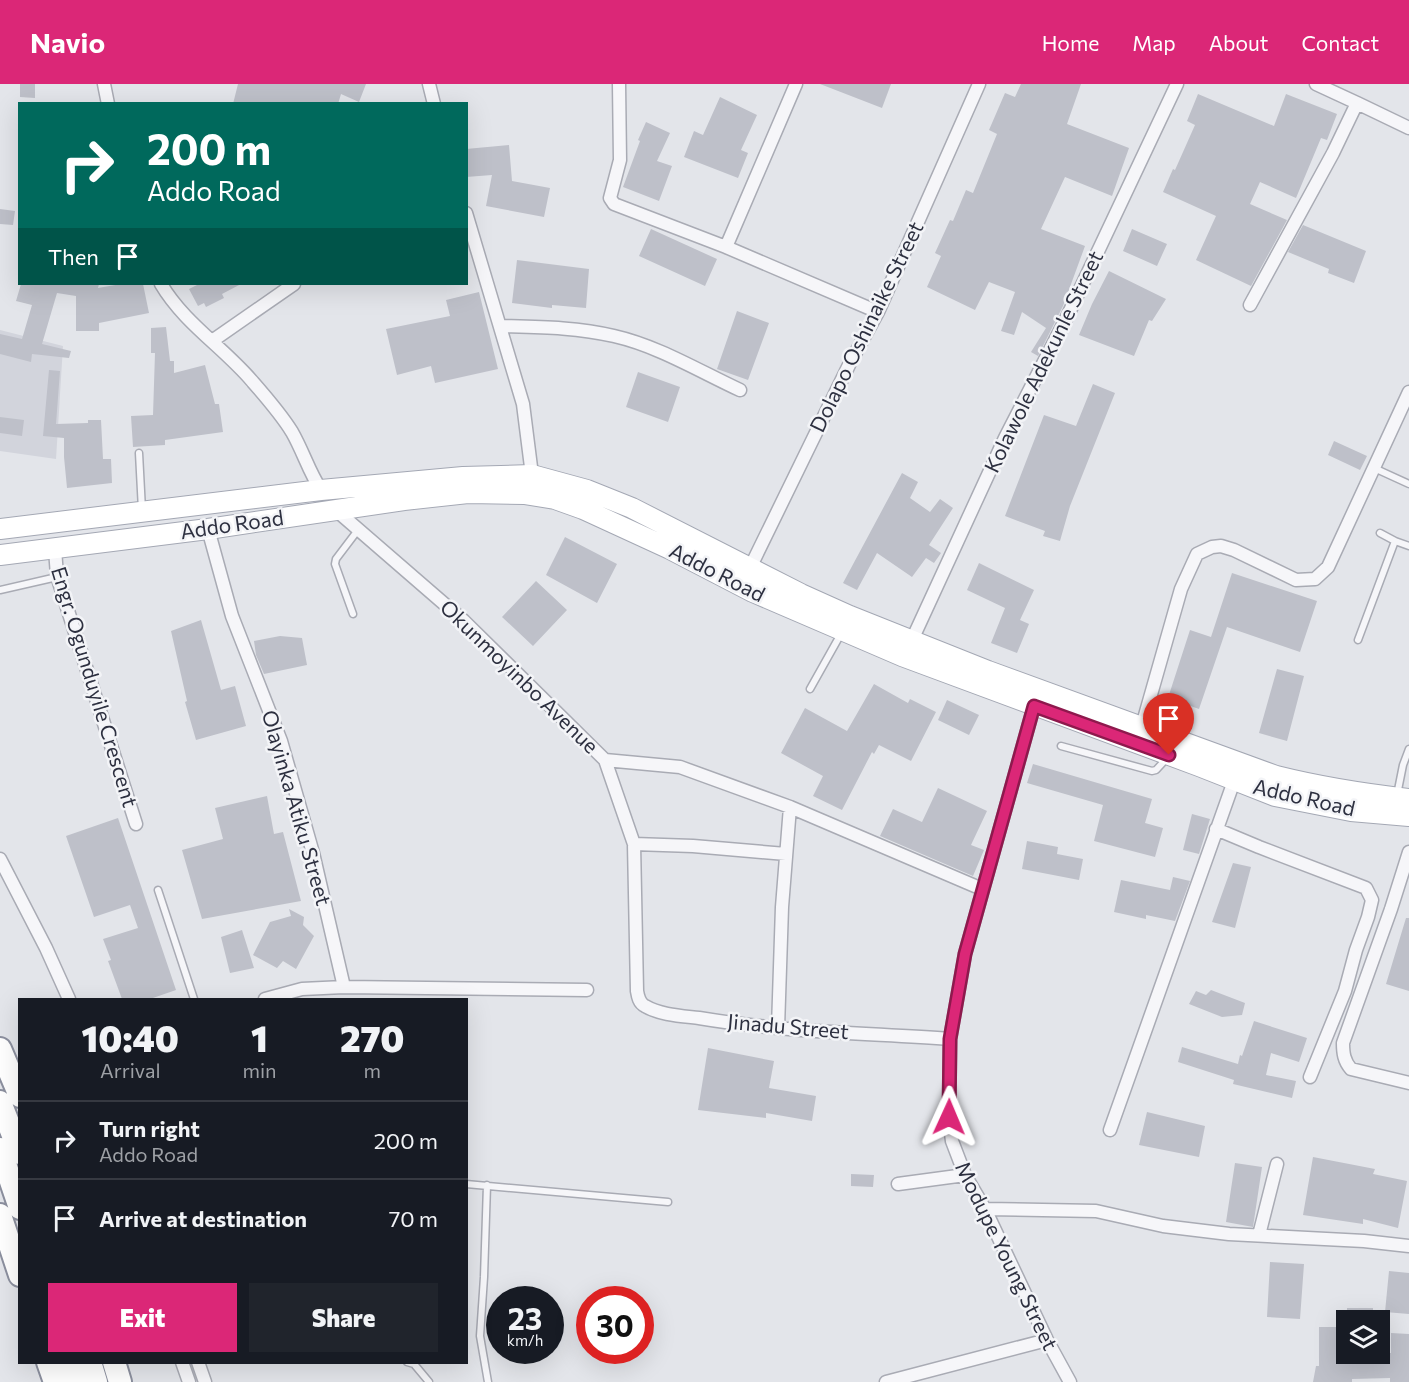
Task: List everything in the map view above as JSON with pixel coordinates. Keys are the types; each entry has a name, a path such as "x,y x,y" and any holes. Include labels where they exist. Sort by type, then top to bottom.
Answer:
{"highway":[{"path":"0,1049 18,1091"},
{"path":"0,1102 18,1148"},
{"path":"0,1149 18,1202"},
{"path":"0,1215 18,1269"},
{"path":"49,1364 55,1382"},
{"path":"72,1364 77,1382"},
{"path":"91,1364 96,1382"},
{"path":"115,1364 120,1382"}],"main road":[{"name":"Addo Road","path":"0,529 321,490 464,477 532,474 587,490 632,508 850,616 1139,735 1169,755 1234,781 1275,796 1297,801 1351,811 1409,816"},
{"name":"Addo Road","path":"0,555 208,529 404,500 468,494 524,494 555,499 583,509 670,549 753,592 843,632 902,657 1034,706 1276,776 1335,789 1402,798"}],"street":[{"path":"104,84 108,102"},
{"path":"429,84 434,102"},
{"path":"618,84 620,160 610,198 614,204 726,247 878,312"},
{"path":"726,247 796,84"},
{"name":"Dolapo Oshinaike Street","path":"750,568 850,363 878,312 979,84"},
{"name":"Kolawole Adekunle Street","path":"912,640 1005,438 1067,317 1177,84"},
{"path":"1316,84 1409,128"},
{"path":"1250,305 1333,153 1357,103"},
{"path":"468,220 522,404 532,474"},
{"path":"162,285 189,319 235,361 290,429 321,490"},
{"path":"212,341 293,285"},
{"path":"500,326 564,329 616,336 650,347 740,390"},
{"path":"1139,735 1181,589 1197,554 1212,547 1221,546 1296,580 1315,579 1328,567 1409,392"},
{"name":"Okunmoyinbo Avenue","path":"337,511 464,621 605,760 634,844 637,991"},
{"name":"Olayinka Atiku Street","path":"208,529 232,616 281,741 313,853 344,987"},
{"name":"Engr. Ogunduyile Crescent","path":"55,549 57,576 136,824"},
{"name":"Modupe Young Street","path":"1034,706 965,954 950,1039 950,1125 952,1141 965,1175 985,1209 1047,1340 1070,1382"},
{"path":"605,760 680,767 790,807 982,889"},
{"path":"1110,1130 1234,781"},
{"path":"778,1028 790,807"},
{"path":"1216,829 1366,888 1370,894 1371,907 1345,991 1310,1077"},
{"path":"634,844 693,846 786,854"},
{"path":"1409,852 1343,1043 1343,1053 1351,1069 1409,1083"},
{"path":"0,859 46,948 69,998"},
{"path":"269,998 302,989 344,987 587,990"},
{"name":"Jinadu Street","path":"637,991 641,1004 647,1007 666,1013 724,1022 778,1028 950,1039"},
{"path":"1259,1235 1277,1164"},
{"path":"898,1184 965,1175"},
{"path":"985,1209 1096,1211 1163,1226 1229,1234 1364,1241 1409,1246"},
{"path":"886,1382 1047,1340"},
{"path":"183,1364 189,1382"},
{"path":"199,1364 205,1382"}],"lane":[{"path":"139,453 142,512"},
{"path":"1373,467 1409,484"},
{"path":"353,614 335,564 358,530"},
{"path":"1380,533 1409,546"},
{"path":"1358,640 1395,541"},
{"path":"0,590 57,576"},
{"path":"810,689 843,632"},
{"path":"1061,746 1152,771 1156,770 1169,755"},
{"path":"1402,798 1403,765 1409,749"},
{"path":"158,890 194,998"},
{"path":"468,1184 668,1202"},
{"path":"487,1185 480,1336 488,1382"},
{"path":"414,1364 429,1382"}],"shaded area":[{"path":"0,330 63,346 56,459 0,451"}],"building":[{"path":"20,84 35,84 35,98 20,97"},
{"path":"238,84 366,84 359,102 341,94 339,102 234,102"},
{"path":"820,84 891,84 882,108"},
{"path":"1021,84 1081,84 1067,124 1129,148 1112,196 1065,177 1041,229 1085,246 1063,306 1038,356 1031,352 1046,328 1022,312 1014,335 1001,331 1015,292 989,282 975,310 927,287 941,256 935,253 950,220 953,221 966,190 973,193 997,134 989,130 1005,93 1015,97"},
{"path":"1198,94 1274,126 1286,94 1337,114 1327,140 1321,138 1296,198 1260,182 1250,204 1287,220 1251,286 1196,260 1216,216 1163,192 1195,125 1187,121"},
{"path":"720,97 757,115 741,150 748,153 738,178 684,157 694,131 703,135"},
{"path":"646,122 670,133 657,161 672,166 659,201 623,187"},
{"path":"509,145 512,181 550,188 544,217 486,206 492,175 468,177 468,149"},
{"path":"0,209 15,211 13,225 0,224"},
{"path":"1303,225 1366,251 1354,283 1328,273 1329,269 1288,252"},
{"path":"651,229 717,259 705,286 639,256"},
{"path":"1132,229 1167,244 1157,266 1123,251"},
{"path":"517,260 589,269 586,308 552,305 552,308 512,303"},
{"path":"1109,271 1166,299 1152,321 1149,320 1134,356 1079,335"},
{"path":"21,285 99,285 98,288 115,285 143,285 149,313 99,323 99,331 76,331 76,296 57,293 42,344 71,351 69,358 32,354 31,362 0,354 0,334 22,339 32,305 16,301"},
{"path":"197,285 239,285 222,294 224,298 206,307 204,303 198,306 189,289"},
{"path":"479,292 498,369 435,383 431,366 397,375 386,329 450,316 446,300"},
{"path":"737,311 769,323 748,380 717,369"},
{"path":"166,327 170,361 174,361 174,373 205,365 215,404 219,404 223,432 165,440 165,445 133,447 131,416 153,415 155,353 151,353 151,328"},
{"path":"49,370 60,371 56,424 88,423 88,420 101,420 103,459 111,459 112,483 67,488 64,438 43,436"},
{"path":"638,372 680,387 668,422 626,407"},
{"path":"1093,384 1115,393 1070,506 1060,541 1043,536 1045,531 1005,516 1044,415 1076,426"},
{"path":"0,417 24,420 22,436 0,433"},
{"path":"1334,441 1367,456 1360,470 1328,455"},
{"path":"902,473 918,482 910,498 930,512 940,499 953,508 929,545 941,553 934,563 926,558 912,577 877,553 857,590 843,583"},
{"path":"565,537 617,564 597,603 546,575"},
{"path":"979,563 1034,590 1020,620 1029,624 1017,653 991,643 1005,608 967,590"},
{"path":"1232,573 1317,601 1300,652 1227,627 1199,709 1168,698 1190,630 1211,637"},
{"path":"536,581 567,610 533,646 502,617"},
{"path":"201,620 221,690 235,686 246,726 196,740 185,702 187,701 171,631"},
{"path":"280,636 302,638 307,665 264,674 256,655 254,641"},
{"path":"1277,669 1304,676 1287,741 1259,733"},
{"path":"874,684 908,703 910,699 936,712 911,761 879,745 874,754 872,752 842,810 813,796 823,776 781,753 805,708 847,731"},
{"path":"947,700 979,715 969,735 938,720"},
{"path":"1033,764 1152,799 1145,823 1163,828 1155,857 1094,841 1103,805 1027,783"},
{"path":"938,788 987,811 971,845 984,850 973,876 880,836 893,809 922,822"},
{"path":"267,796 274,834 283,832 301,901 202,919 182,850 223,839 215,808"},
{"path":"1192,814 1210,819 1199,854 1183,850"},
{"path":"118,818 176,990 153,998 122,998 108,961 111,960 103,939 138,928 130,905 94,917 66,836"},
{"path":"1027,841 1058,847 1057,854 1083,859 1079,880 1022,869"},
{"path":"1233,863 1251,867 1235,928 1212,922"},
{"path":"1173,877 1190,881 1175,921 1146,915 1146,919 1114,912 1121,880 1170,890"},
{"path":"289,909 304,917 303,925 314,936 296,969 283,961 277,968 253,955 270,922 291,916"},
{"path":"1406,918 1409,918 1409,991 1386,984"},
{"path":"242,930 254,968 230,973 221,937"},
{"path":"1211,990 1245,1003 1242,1015 1222,1017 1189,1004 1196,991 1206,995"},
{"path":"1254,1021 1307,1038 1299,1062 1271,1053 1266,1075 1296,1081 1292,1098 1233,1084 1234,1080 1178,1062 1182,1047 1238,1064"},
{"path":"708,1048 774,1061 769,1088 816,1096 812,1121 766,1113 766,1118 698,1110"},
{"path":"1147,1112 1205,1126 1199,1157 1139,1145"},
{"path":"1313,1157 1375,1169 1373,1174 1407,1181 1398,1228 1363,1219 1363,1224 1303,1215"},
{"path":"1235,1163 1262,1167 1253,1227 1226,1222"},
{"path":"851,1174 874,1175 873,1187 851,1186"},
{"path":"1270,1262 1304,1264 1300,1319 1267,1317"},
{"path":"1389,1271 1409,1273 1409,1314 1385,1310"},
{"path":"1347,1308 1373,1308 1373,1310 1347,1310"},
{"path":"1319,1327 1336,1327 1336,1364 1390,1364 1391,1333 1409,1334 1409,1382 1390,1382 1390,1378 1352,1379 1352,1382 1313,1382 1316,1366 1319,1366"}],"route":[{"path":"949,1117 950,1039 965,954 1034,706 1169,755"}]}
